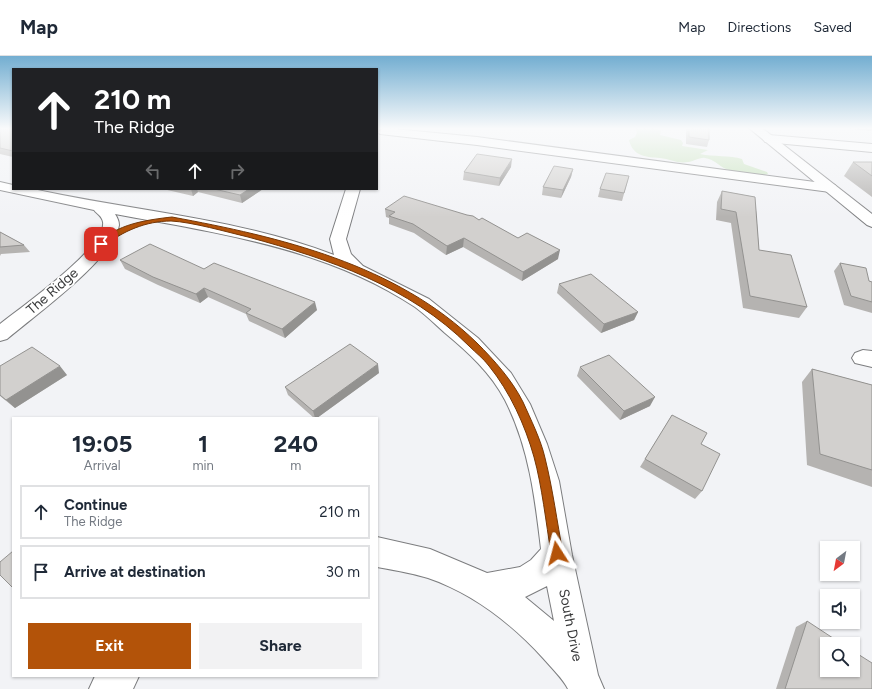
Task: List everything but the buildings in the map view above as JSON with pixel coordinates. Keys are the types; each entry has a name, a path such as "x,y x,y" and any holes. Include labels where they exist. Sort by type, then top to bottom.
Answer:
{"street":[{"path":"606,158 830,188"},
{"path":"792,158 872,222"},
{"name":"South Drive","path":"5,189 100,208 222,228 306,251 357,269 398,289 424,304 456,328 492,364 518,403 540,457 557,553 584,684"},
{"path":"352,190 338,239 343,256 357,269"},
{"name":"The Ridge","path":"0,334 58,288 101,244 108,234 111,224 108,215 100,208"},
{"name":"The Ridge","path":"101,244 127,228 172,219"},
{"path":"306,251 325,246 338,239"},
{"path":"378,552 430,564 487,589 536,626 560,649 584,684"},
{"path":"487,589 509,586 528,580 546,569 557,553"},
{"path":"107,689 120,677"}],"green space":[{"path":"654,158 735,158 742,159 744,164 767,172 768,174 759,176 747,175 726,169 705,158 690,162"}],"route":[{"path":"101,244 121,230 140,224 161,220 172,219 222,228 306,251 357,269 398,289 424,304 456,328 492,364 518,403 540,457 557,553"}]}
